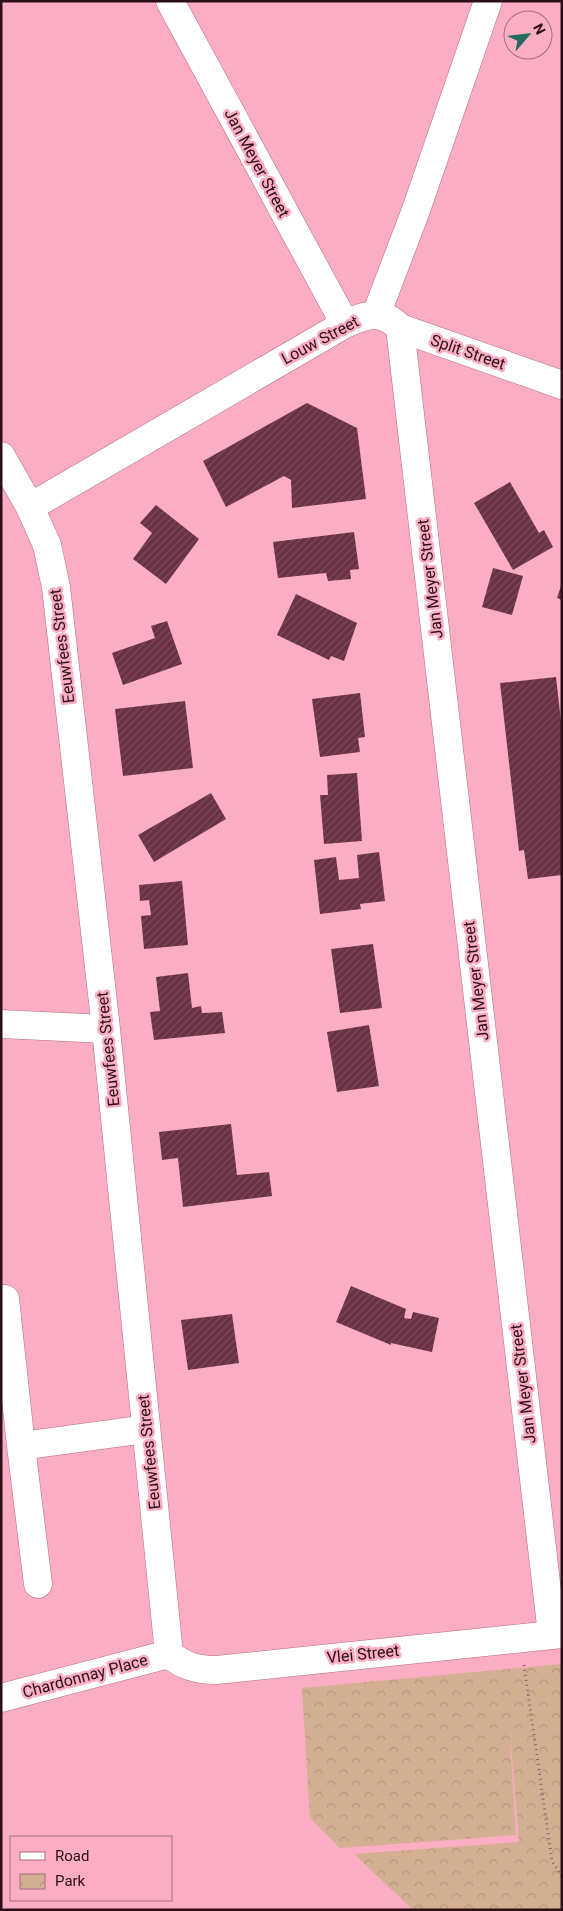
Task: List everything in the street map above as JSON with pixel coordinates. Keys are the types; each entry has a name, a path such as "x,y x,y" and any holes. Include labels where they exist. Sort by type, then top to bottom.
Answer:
{"street":[{"name":"Jan Meyer Street","path":"170,1 345,324"},
{"name":"Louw Street","path":"30,507 345,324 360,317 376,314 416,210 488,1"},
{"name":"Split Street","path":"376,314 391,318 400,328 562,385"},
{"name":"Jan Meyer Street","path":"400,328 557,1634"},
{"name":"Eeuwfees Street","path":"1,456 30,507 47,545 56,587 106,1029 168,1654"},
{"path":"1,1024 106,1029"},
{"path":"5,1299 38,1584"},
{"path":"21,1446 146,1429"},
{"name":"Vlei Street","path":"168,1654 180,1663 194,1668 216,1670 557,1634"},
{"name":"Chardonnay Place","path":"1,1698 168,1654"}],"path":[{"path":"520,1638 552,1861 562,1876"}],"green space":[{"path":"562,1664 562,1910 413,1910 354,1854 519,1842 509,1721 516,1835 340,1848 310,1818 302,1688"}],"building":[{"path":"307,403 357,428 366,499 292,508 291,480 284,476 226,507 203,461"},
{"path":"510,482 539,533 544,530 553,547 513,570 474,503"},
{"path":"156,505 199,539 166,584 133,559 152,533 140,523"},
{"path":"354,532 359,569 350,570 351,579 328,581 326,573 278,578 273,542"},
{"path":"493,568 523,576 512,615 482,607"},
{"path":"562,586 562,600 557,598"},
{"path":"296,594 357,623 344,661 331,656 329,660 277,635"},
{"path":"167,621 182,664 123,685 112,653 155,638 151,626"},
{"path":"556,677 562,730 562,875 528,879 524,850 519,851 500,683"},
{"path":"360,693 365,737 358,738 360,752 320,757 312,699"},
{"path":"185,701 193,768 123,776 115,709"},
{"path":"357,773 362,841 324,844 320,795 328,795 327,775"},
{"path":"211,793 226,819 154,862 138,835"},
{"path":"379,852 385,901 360,904 361,909 320,914 314,860 336,857 339,880 359,878 357,855"},
{"path":"182,881 188,945 144,949 141,916 151,915 149,900 140,901 139,885"},
{"path":"373,944 382,1008 340,1013 331,949"},
{"path":"188,973 192,1008 201,1006 202,1013 222,1012 225,1033 154,1040 150,1012 160,1011 156,977"},
{"path":"369,1025 379,1086 337,1092 327,1032"},
{"path":"231,1124 237,1175 269,1172 272,1196 183,1207 178,1158 162,1160 159,1132"},
{"path":"351,1286 406,1309 404,1318 411,1319 413,1312 439,1318 432,1352 391,1343 391,1345 336,1322"},
{"path":"232,1314 239,1363 188,1370 181,1320"}]}
